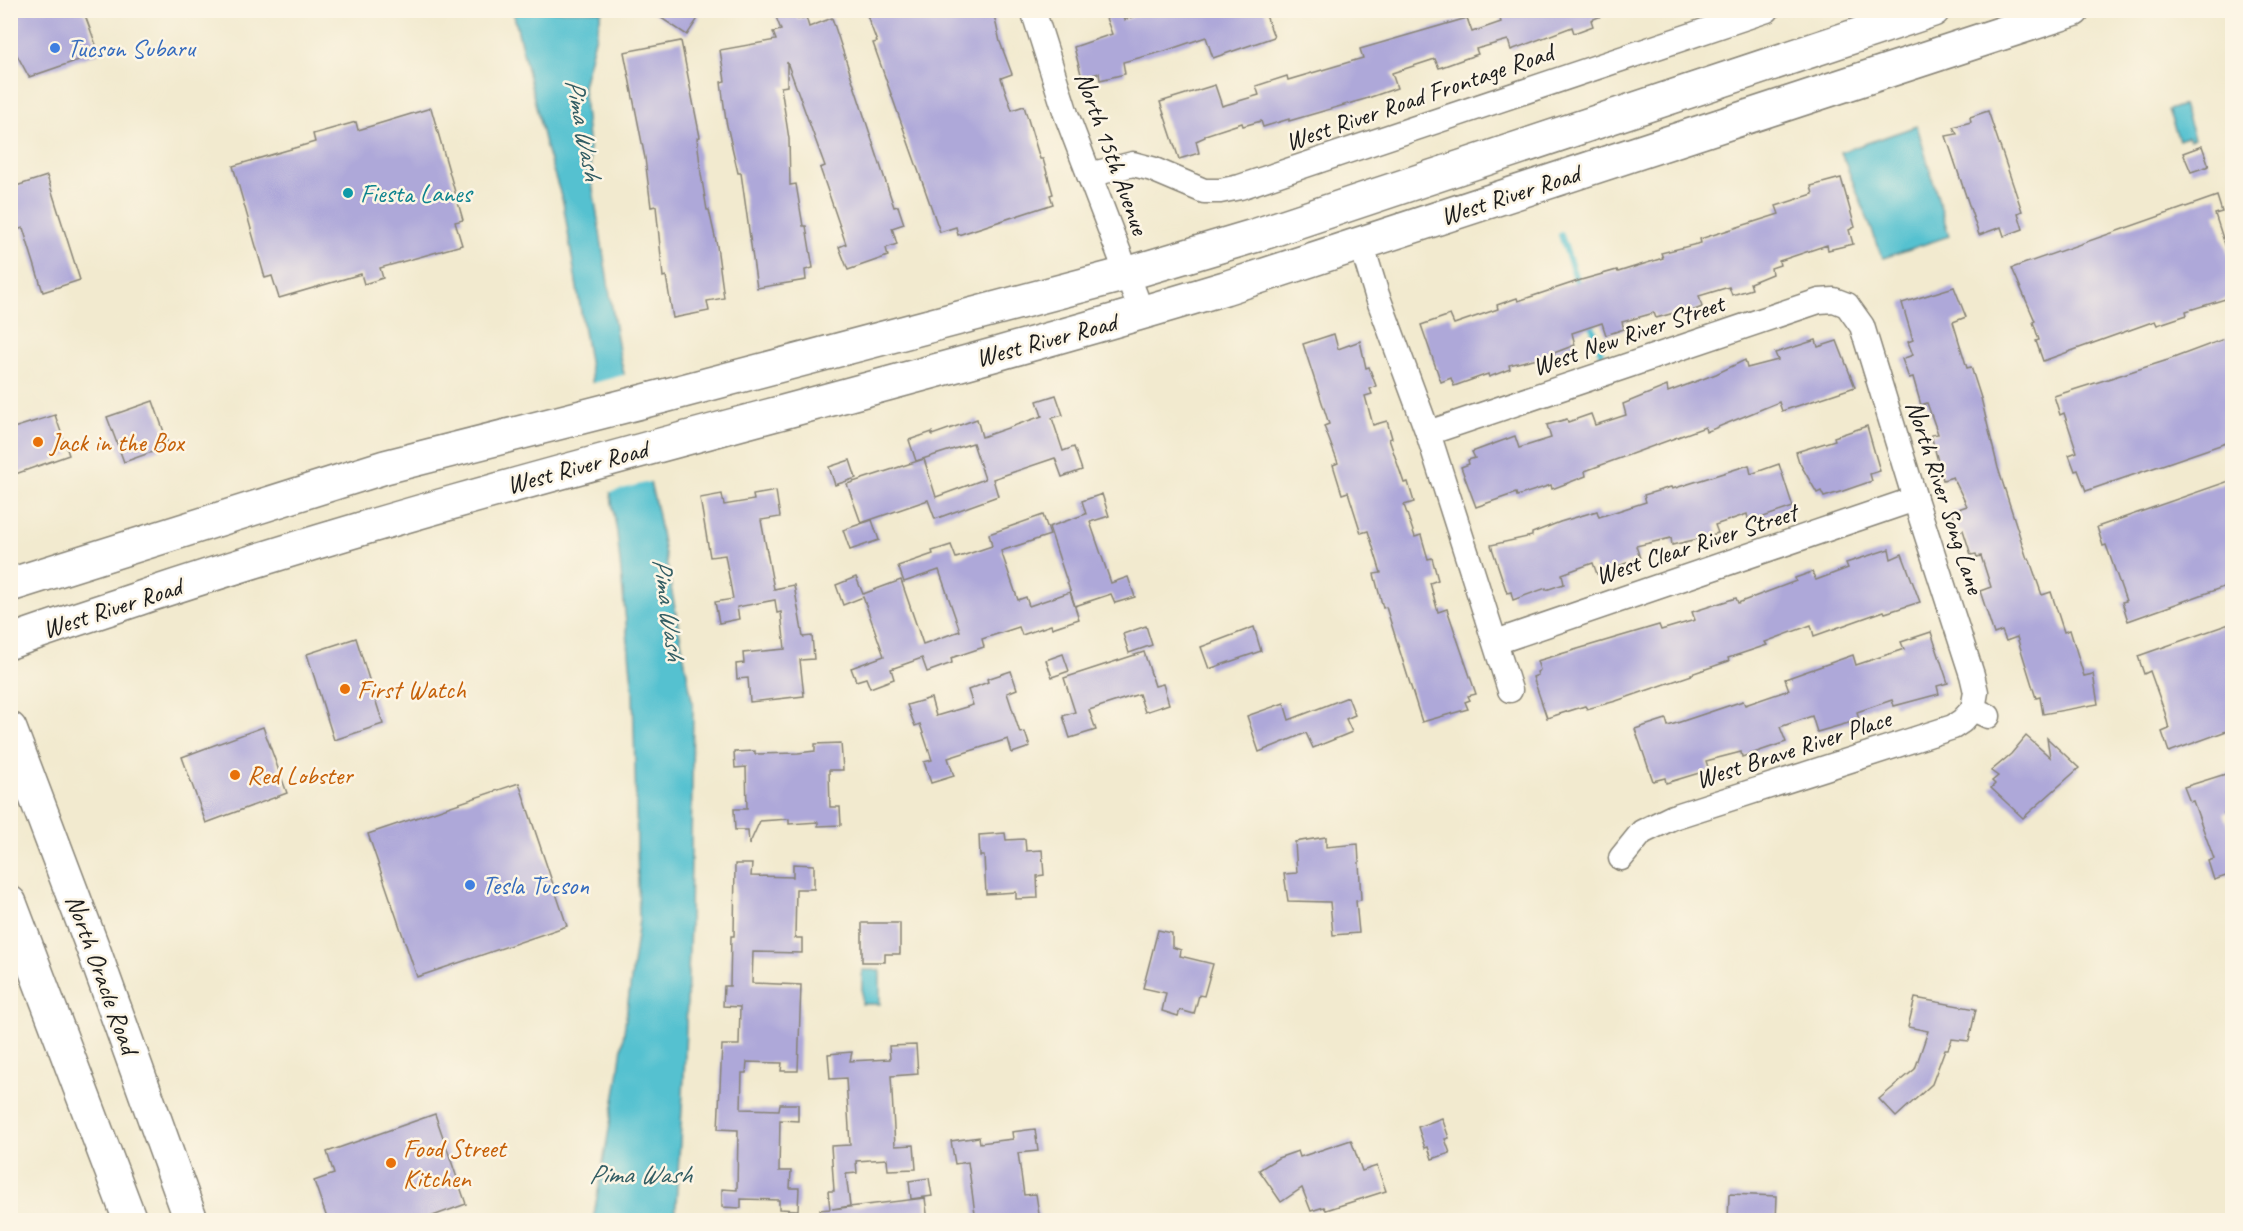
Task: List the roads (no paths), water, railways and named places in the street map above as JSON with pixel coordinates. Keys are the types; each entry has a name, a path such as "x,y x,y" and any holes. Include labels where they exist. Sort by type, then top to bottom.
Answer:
{"main road":[{"name":"West River Road","path":"10,585 385,467 1126,274 1257,235 1933,10"},
{"name":"West River Road","path":"10,642 250,562 399,517 1142,313 2073,10"},
{"name":"North Oracle Road","path":"10,729 94,951 191,1221"},
{"path":"10,903 130,1221"}],"street":[{"name":"North 15th Avenue","path":"1033,10 1066,114 1142,313"},
{"name":"West River Road Frontage Road","path":"1089,175 1133,164 1152,169 1204,191 1240,187 1767,10"},
{"path":"1361,243 1377,296 1428,433 1510,690"},
{"name":"West New River Street","path":"1428,433 1819,301 1850,297"},
{"name":"North River Song Lane","path":"1850,297 1862,326 1972,675 1981,713"},
{"name":"West Clear River Street","path":"1496,642 1915,499"},
{"name":"West Brave River Place","path":"1621,858 1642,832 1673,817 1953,727 1981,713"}],"water":[{"name":"Pima Wash","path":"513,11 602,11 583,86 592,183 620,357 657,511 693,706 690,923 684,1078 675,1220 593,1220 617,1084 639,920 633,692 617,533 563,202 546,148"},
{"path":"2183,105 2194,138 2190,140 2187,137 2179,140 2168,110"},
{"path":"1917,126 1949,236 1883,258 1841,152"},
{"path":"862,970 880,970 880,1004 862,1004"}],"waterway":[{"path":"1561,235 1579,288"},
{"path":"1590,320 1602,356"}],"place":[{"name":"Tucson Subaru","path":"55,48"},
{"name":"Fiesta Lanes","path":"348,193"},
{"name":"Jack in the Box","path":"38,442"},
{"name":"First Watch","path":"345,689"},
{"name":"Red Lobster","path":"235,775"},
{"name":"Tesla Tucson","path":"470,885"},
{"name":"Food Street Kitchen","path":"391,1163"}]}
